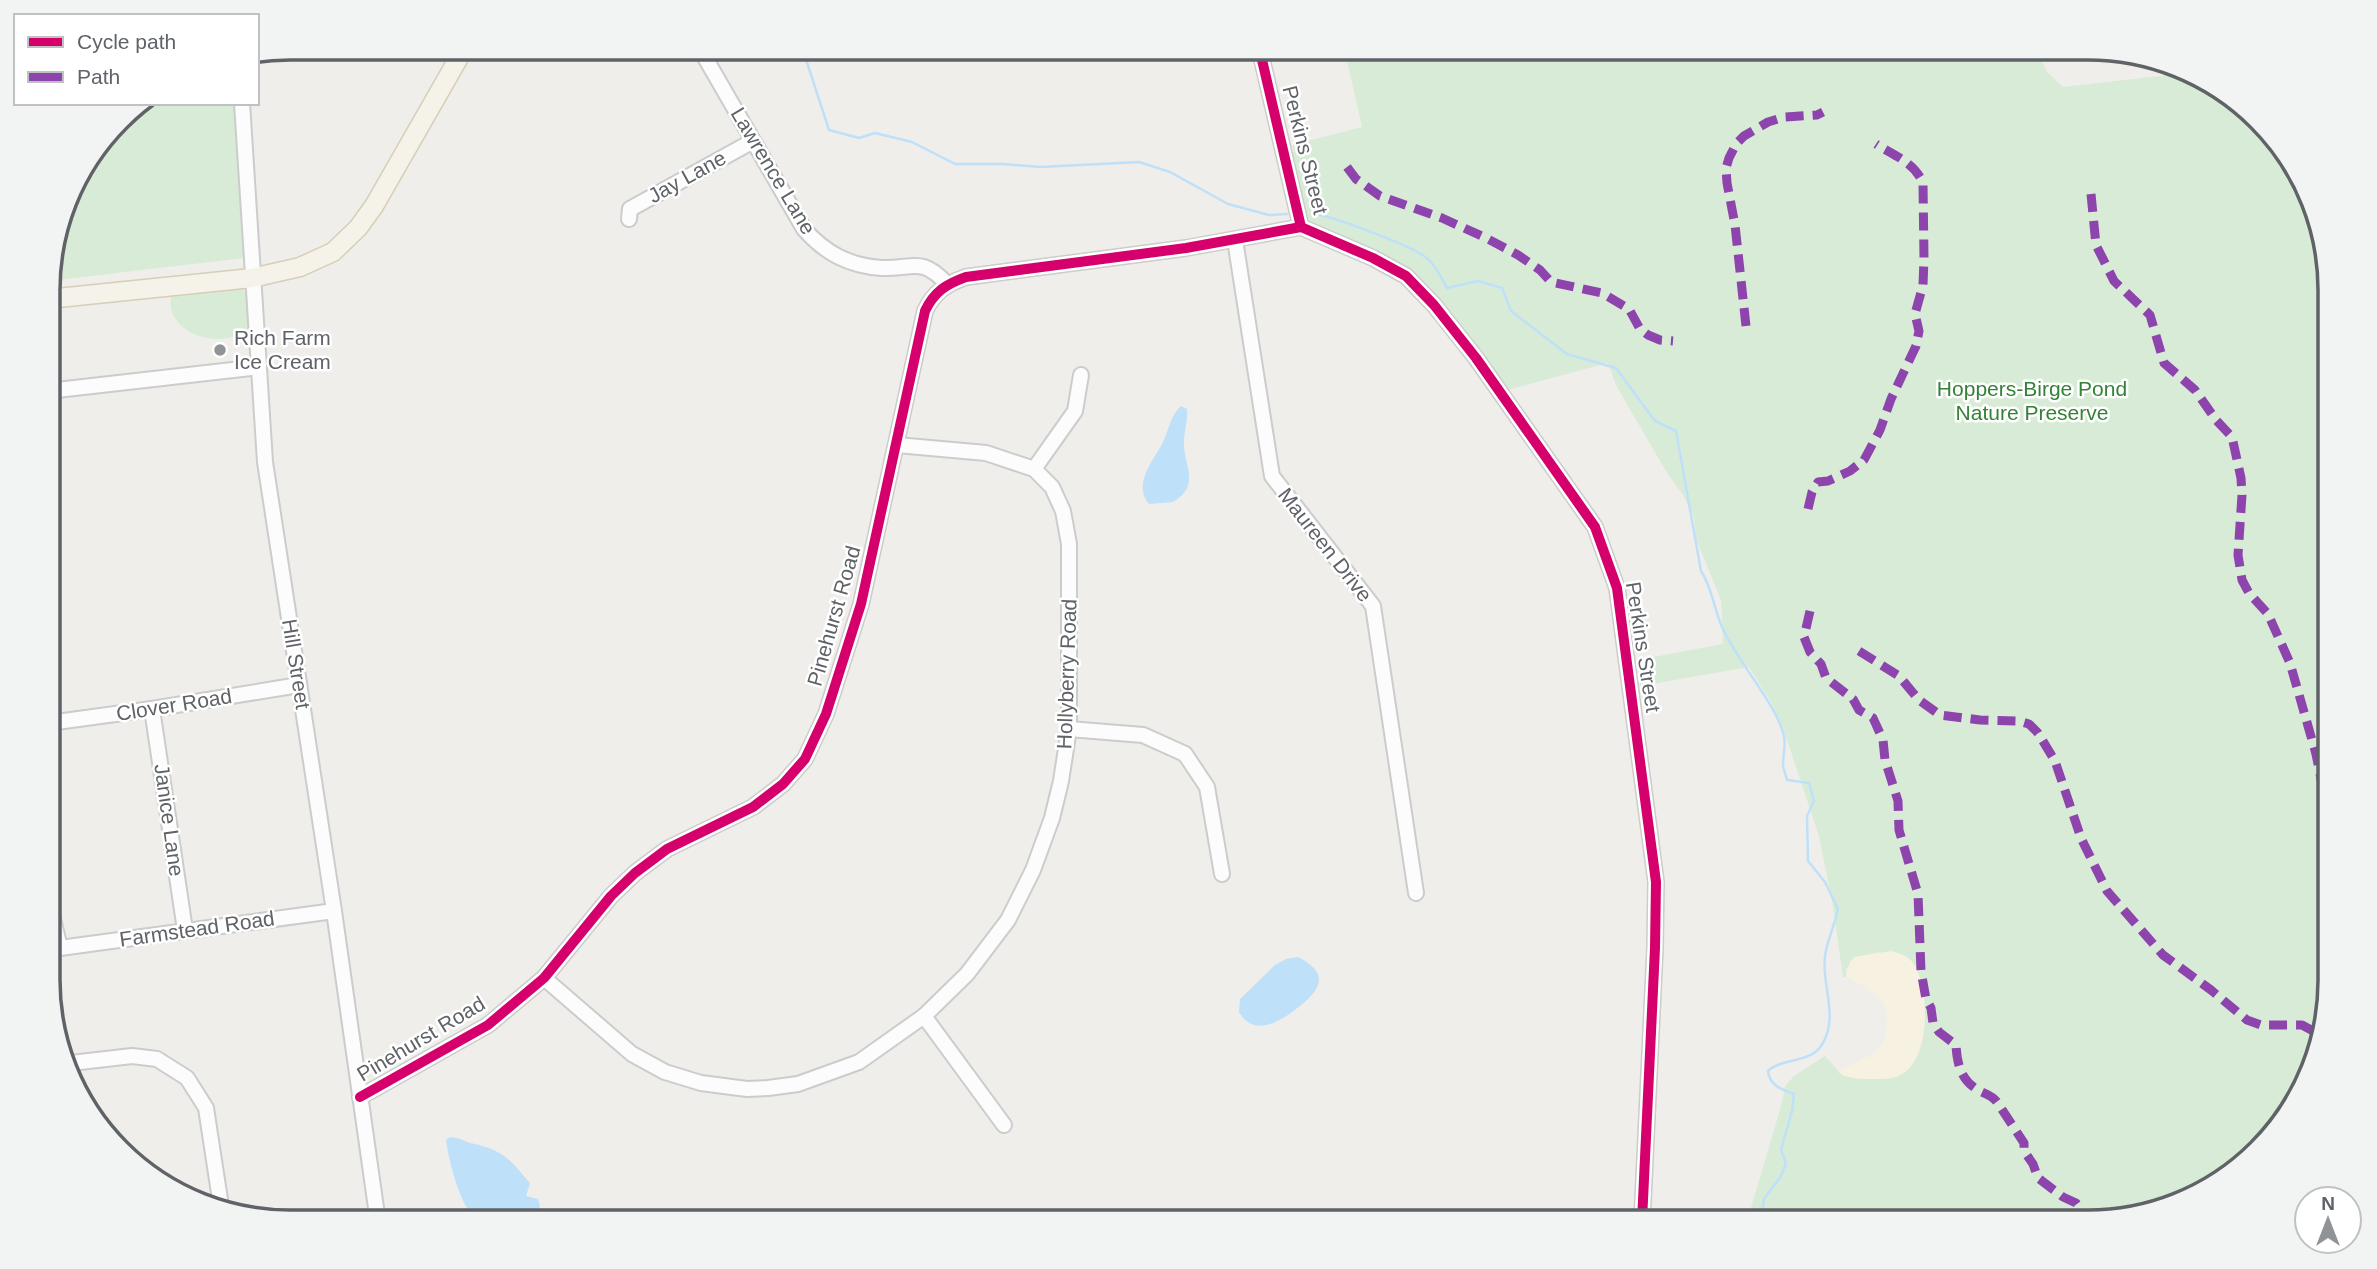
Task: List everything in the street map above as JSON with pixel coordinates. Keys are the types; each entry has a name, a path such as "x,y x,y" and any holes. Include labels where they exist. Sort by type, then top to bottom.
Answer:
{"main road":[{"path":"60,298 252,278 300,267 332,252 358,228 404,156 458,60"}],"street":[{"name":"Lawrence Lane","path":"706,60 804,229 827,252 843,260 884,268 919,265 935,271 947,284"},
{"name":"Perkins Street","path":"1262,60 1301,227 1360,252 1406,276 1434,304 1476,358 1595,527 1613,576 1625,636 1656,882 1643,1209"},
{"name":"Hill Street","path":"242,105 265,462 334,911 376,1210"},
{"name":"Jay Lane","path":"629,219 630,209 753,141"},
{"path":"947,284 966,277 1148,254 1301,227"},
{"name":"Maureen Drive","path":"1235,240 1272,477 1373,607 1416,893"},
{"name":"Pinehurst Road","path":"360,1097 474,1034 544,978 611,896 635,873 667,849 752,807 783,784 805,759 826,714 860,604 925,311 931,298 947,284"},
{"path":"60,390 259,367"},
{"path":"897,444 986,453 1034,469 1075,411 1081,376"},
{"name":"Hollyberry Road","path":"544,978 632,1054 654,1066 701,1083 747,1089 798,1084 859,1062 924,1016 967,974 1013,910 1033,870 1052,818 1069,729 1069,544 1063,511 1052,487 1034,469"},
{"name":"Clover Road","path":"60,722 299,685"},
{"name":"Janice Lane","path":"152,709 185,930"},
{"path":"1069,729 1143,736 1185,754 1207,787 1222,874"},
{"name":"Farmstead Road","path":"60,948 334,911"},
{"path":"924,1016 1004,1125"},
{"path":"75,1063 132,1056 157,1059 187,1078 206,1108 220,1198"}],"green space":[{"name":"Hoppers-Birge Pond Nature Preserve","path":"1347,60 2041,60 2047,72 2063,87 2169,75 2202,90 2228,107 2270,149 2287,174 2310,230 2316,259 2318,290 2318,979 2316,1010 2300,1068 2279,1107 2239,1152 2215,1171 2189,1186 2132,1205 2103,1209 1751,1209 1785,1086 1794,1076 1825,1056 1843,1076 1866,1079 1896,1077 1879,952 1854,958 1846,970 1846,977 1843,977 1819,836 1784,731 1771,702 1749,667 1640,686 1637,660 1723,644 1721,600 1696,539 1694,517 1616,385 1608,363 1500,392 1406,276 1301,227 1285,155 1294,152 1292,145 1362,127"},
{"path":"153,105 234,105 244,258 60,280 67,230 90,174 117,138"},
{"path":"236,285 245,292 250,308 250,326 239,334 212,339 185,329 176,319 171,307 172,293"}],"sand":[{"path":"1891,951 1909,959 1919,976 1925,1008 1922,1043 1908,1070 1896,1077 1869,1079 1846,1076 1838,1072 1880,1047 1887,1021 1886,1011 1878,997 1846,977 1850,962 1854,957"}],"water":[{"path":"1181,406 1187,409 1184,450 1189,474 1187,489 1173,502 1149,504 1143,488 1146,472"},
{"path":"1298,957 1308,963 1318,975 1319,981 1313,993 1300,1006 1277,1021 1261,1026 1245,1020 1239,1012 1240,999 1275,965"},
{"path":"450,1137 458,1138 491,1149 511,1161 530,1183 526,1196 538,1199 539,1210 468,1210 459,1192 446,1140"}],"waterway":[{"path":"806,60 829,130 859,138 875,133 912,142 955,164 1040,167 1139,162 1170,172 1228,204 1269,215 1287,214"},
{"path":"1313,214 1367,231 1421,254 1433,265 1447,288 1478,281 1502,288 1511,311 1567,354 1616,368 1655,421 1676,431 1701,571 1728,640 1780,723 1785,740 1783,764 1787,780 1809,783 1814,801 1807,816 1808,861 1825,882 1838,909 1826,950 1825,974 1830,1011 1827,1035 1821,1046 1810,1055 1780,1064 1768,1071 1774,1084 1794,1094 1781,1150 1786,1163 1781,1176 1764,1199 1763,1209"}],"marked path":[{"path":"1746,326 1735,225 1727,183 1726,168 1729,158 1736,144 1744,136 1768,122 1823,112"},
{"path":"1808,509 1812,492 1818,482 1828,481 1850,471 1864,460 1880,430 1891,399 1916,346 1919,331 1915,314 1923,285 1923,183 1909,164 1876,144"},
{"path":"1347,167 1356,179 1380,196 1442,218 1486,238 1518,255 1540,270 1551,282 1602,293 1629,309 1640,329 1648,335 1673,341"},
{"path":"2091,194 2096,245 2114,281 2150,315 2164,363 2195,390 2232,437 2241,478 2238,555 2242,580 2249,593 2268,614 2290,663 2318,764"},
{"path":"1810,611 1804,637 1810,652 1821,664 1826,678 1853,699 1859,710 1873,718 1883,740 1885,760 1898,801 1899,830 1918,894 1921,971 1933,1023 1939,1032 1956,1045 1959,1065 1972,1086 1997,1102 2024,1143 2024,1151 2038,1178 2063,1197 2076,1203 2080,1209"},
{"path":"1859,651 1899,676 1919,700 1940,715 2029,724 2038,733 2055,761 2081,838 2107,891 2163,955 2247,1020 2261,1025 2302,1025 2312,1030"}],"cycle path":[{"path":"1262,60 1301,227 1373,258 1406,276 1434,305 1476,358 1595,527 1617,588 1656,882 1643,1209"},
{"path":"360,1097 488,1025 544,978 611,896 635,873 667,849 753,807 783,784 805,759 826,714 861,604 925,311 937,294 966,277 1186,248 1301,227"}],"place":[{"name":"Rich Farm Ice Cream","path":"220,350"}]}
